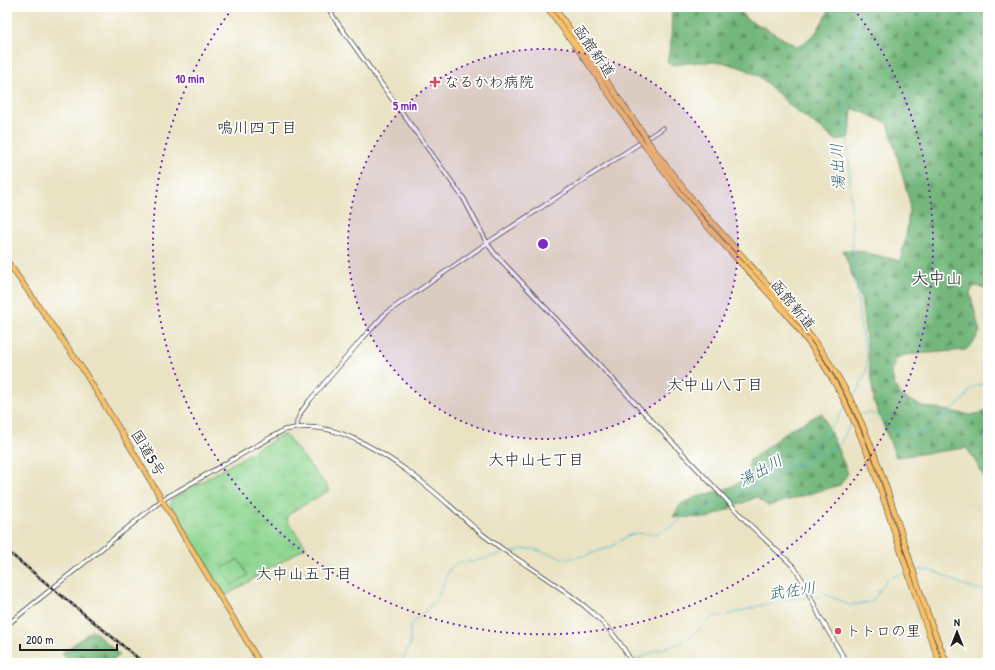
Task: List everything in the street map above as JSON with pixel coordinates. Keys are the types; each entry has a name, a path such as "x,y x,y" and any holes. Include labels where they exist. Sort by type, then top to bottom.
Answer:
{"highway":[{"name":"函館新道","path":"547,7 697,214 784,310 842,389 869,439 912,576 925,624 940,663"},
{"name":"函館新道","path":"554,7 589,56 642,138"},
{"name":"国道5号","path":"7,261 82,368 260,663"},
{"name":"函館新道","path":"842,389 878,480 908,564"},
{"name":"函館新道","path":"912,576 947,663"}],"street":[{"path":"328,7 334,18 464,199 487,243 503,264 722,496 794,567 804,583 820,617 847,663"},
{"path":"297,427 297,422 301,412 310,400 386,313 487,243 663,128"},
{"path":"7,625 162,500 284,430 297,427 314,427 325,429 369,446 428,487 481,533 513,557 573,597 600,620 617,638 632,663"}],"green space":[{"path":"672,7 738,7 746,19 798,47 815,34 831,7 988,7 988,288 974,286 970,293 980,332 974,342 966,350 904,355 897,358 892,373 894,384 901,396 922,406 971,415 984,412 988,408 988,483 967,448 896,457 874,402 861,299 843,250 860,251 900,261 906,237 910,203 888,123 852,108 850,137 837,141 794,109 760,77 745,69 722,62 697,62 673,65 667,62 671,43"},
{"path":"822,413 848,473 840,485 768,506 757,497 708,518 673,517 681,504 694,498 731,487 747,477 750,460 789,430"},
{"path":"285,434 330,490 293,511 287,517 288,522 306,547 225,596 170,504 172,499"},
{"path":"238,559 248,575 232,585 222,569"},
{"path":"93,630 120,655 108,663 69,663 62,653"}],"waterway":[{"name":"湯出川","path":"852,398 858,390 866,372 867,359 860,322 853,257 850,177 844,96 848,54 863,7"},
{"path":"859,415 864,413 874,414 882,418 888,425 899,431 914,433 919,432 926,429 948,413 977,385 988,382"},
{"name":"湯出川","path":"797,465 836,421 845,407"},
{"name":"湯出川","path":"728,499 754,489 766,476 780,474 787,465 802,465 808,462 818,451 834,449 841,442 852,421"},
{"name":"湯出川","path":"511,553 523,549 533,549 567,559 584,556 613,546 627,536 636,533 655,534 676,524 682,517 725,501"},
{"name":"湯出川","path":"401,663 410,645 410,628 412,624 437,599 449,570 459,563 476,561 505,553"},
{"name":"武佐川","path":"915,570 934,572 969,587 978,590 988,590"},
{"name":"武佐川","path":"812,598 828,595 849,605 866,603 873,600 887,579 906,572"},
{"name":"武佐川","path":"727,615 784,599 809,598"},
{"name":"武佐川","path":"708,621 714,617 724,615"},
{"name":"武佐川","path":"688,640 704,625"},
{"name":"武佐川","path":"634,661 652,652 683,642"}],"railway":[{"path":"7,551 144,663"}],"place":[{"name":"なるかわ病院","path":"435,82"},
{"name":"トトロの里","path":"838,631"}],"district":[{"name":"鳴川四丁目","path":"257,127"},
{"name":"大中山","path":"937,278"},
{"name":"大中山八丁目","path":"715,384"},
{"name":"大中山七丁目","path":"536,459"},
{"name":"大中山五丁目","path":"304,573"}]}
